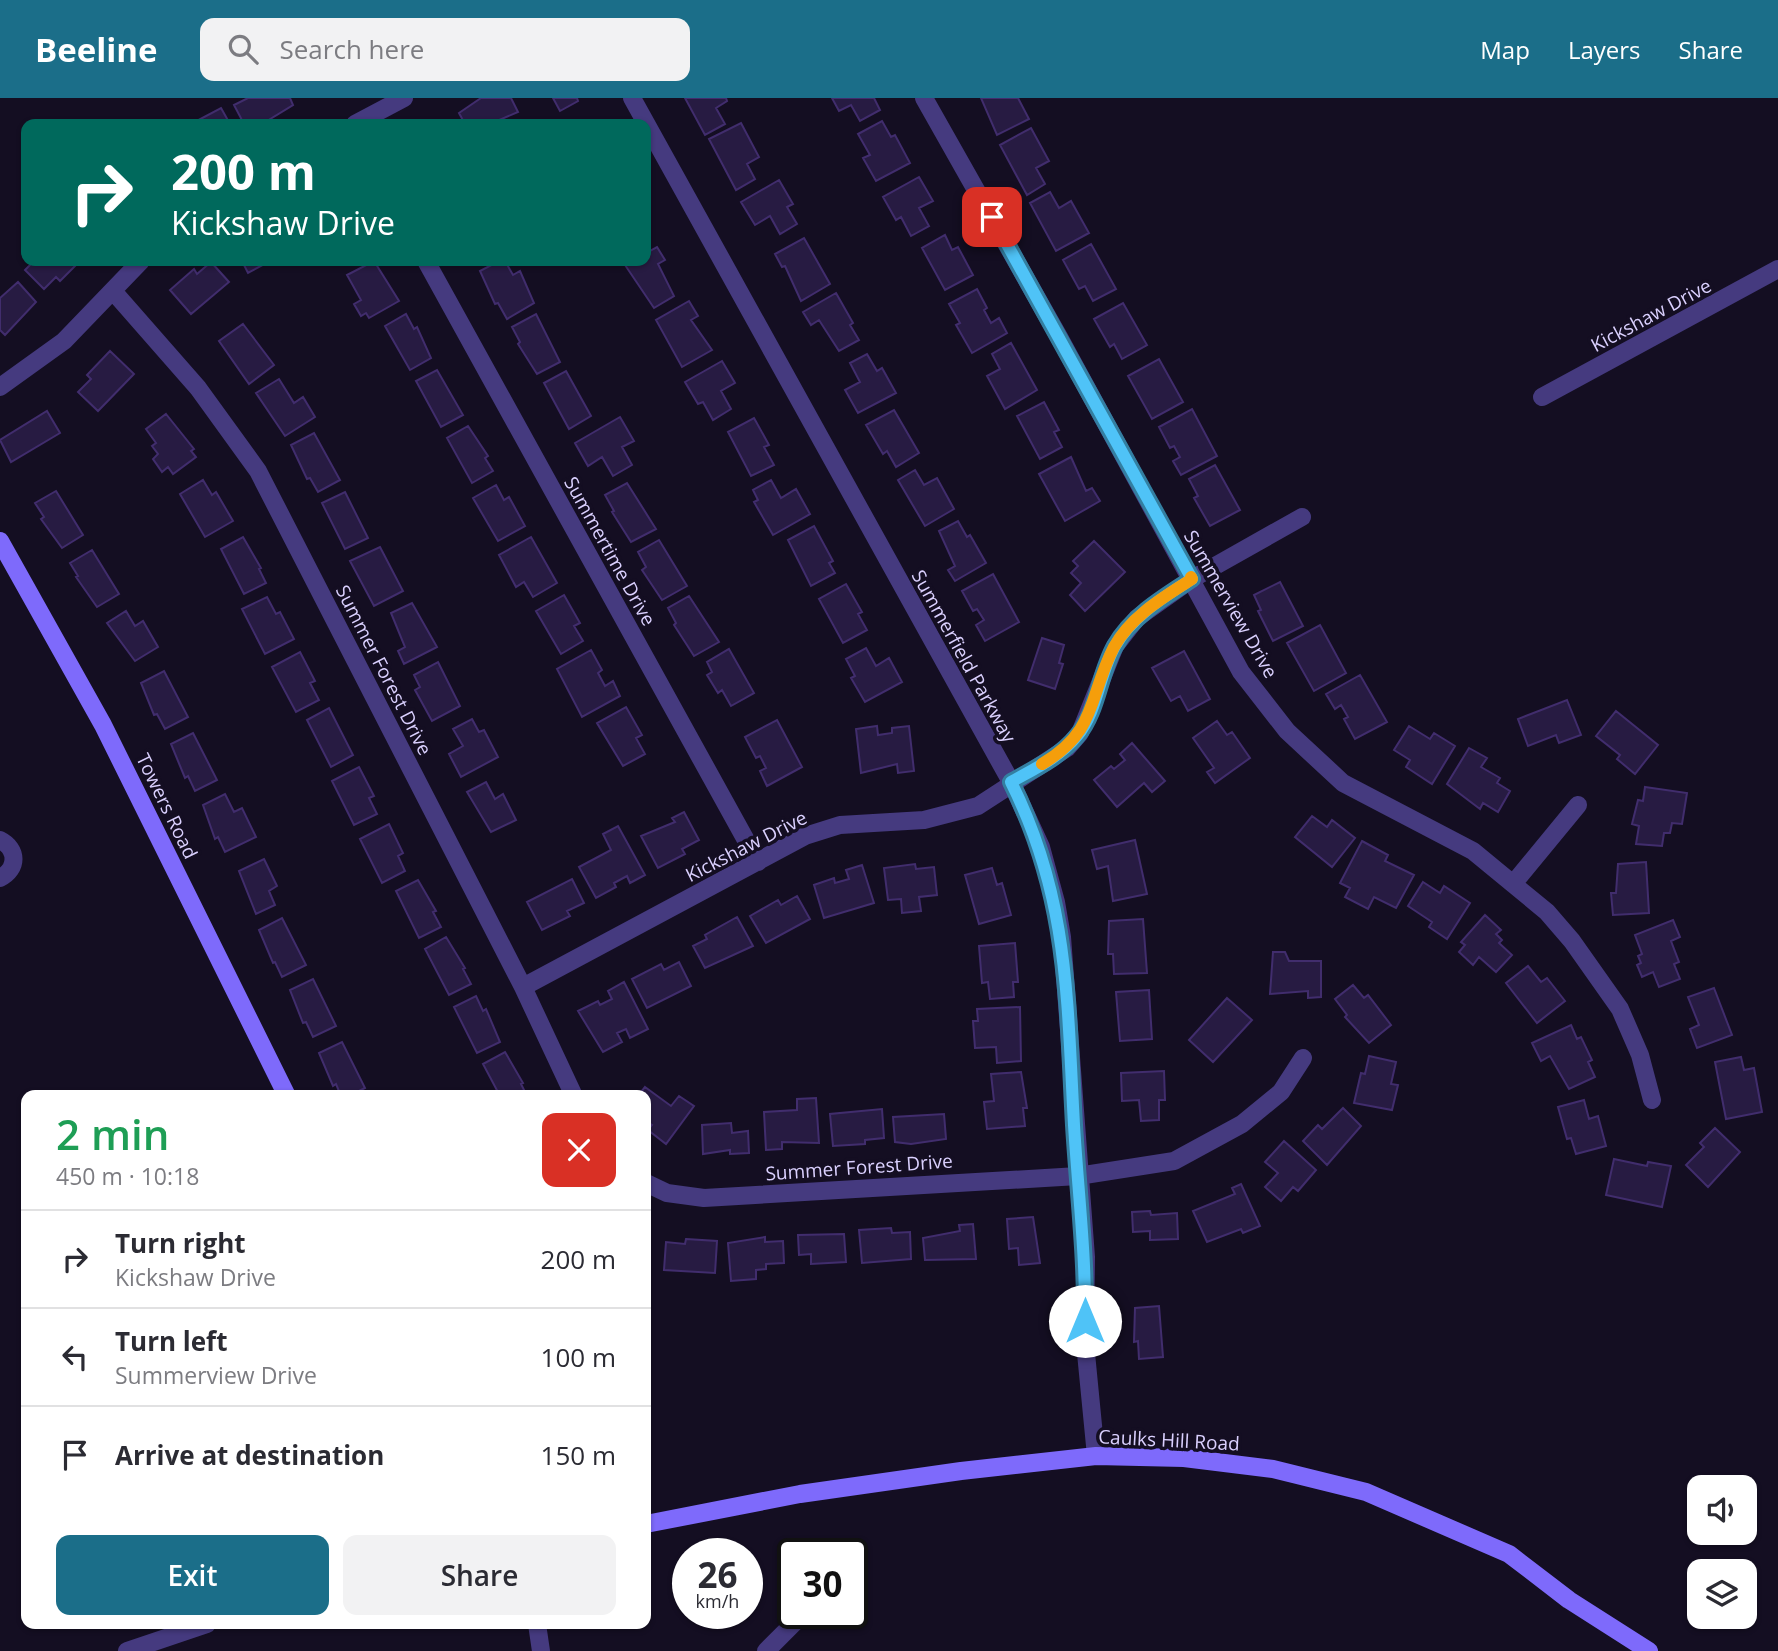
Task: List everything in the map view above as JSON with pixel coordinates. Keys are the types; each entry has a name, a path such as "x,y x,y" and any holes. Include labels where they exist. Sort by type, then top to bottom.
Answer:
{"main road":[{"name":"Towers Road","path":"0,541 103,725 284,1090"},
{"name":"Caulks Hill Road","path":"651,1523 813,1492 961,1471 1096,1456 1184,1458 1273,1469 1366,1492 1509,1554 1569,1600 1649,1651"}],"street":[{"path":"364,119 404,98"},
{"name":"Summerfield Parkway","path":"632,98 644,119"},
{"name":"Summerview Drive","path":"924,98 1241,672 1287,731 1343,783 1472,851 1547,912 1572,940 1620,1009 1640,1055 1652,1100"},
{"name":"Summerfield Parkway","path":"651,132 1011,782 1041,847 1056,902 1065,970 1086,1257 1085,1343 1096,1456"},
{"path":"0,387 64,341 136,266"},
{"name":"Summertime Drive","path":"429,266 758,862"},
{"name":"Kickshaw Drive","path":"1542,397 1778,269"},
{"name":"Summer Forest Drive","path":"113,291 198,388 258,471 523,987 571,1090"},
{"name":"Kickshaw Drive","path":"523,987 805,836 840,825 924,820 978,806 1067,748 1080,733 1115,646 1146,610 1192,579 1302,517"},
{"path":"1513,884 1578,805"},
{"path":"0,840 11,848 14,860 10,872 0,878"},
{"name":"Summer Forest Drive","path":"651,1185 667,1193 704,1198 1078,1176 1174,1160 1242,1124 1281,1093 1303,1058"},
{"path":"127,1651 192,1629"},
{"path":"538,1629 541,1651"},
{"path":"766,1651 788,1629"}],"building":[{"path":"248,98 290,98 293,105 270,119 241,119 234,105"},
{"path":"481,98 511,98 518,112 502,119 462,119 459,113"},
{"path":"553,98 577,98 578,101 560,111"},
{"path":"685,98 726,98 727,101 716,108 725,124 705,135"},
{"path":"832,98 874,98 880,110 860,121 851,105 839,111"},
{"path":"981,98 1018,98 1029,119 997,135"},
{"path":"221,108 227,119 200,119"},
{"path":"882,121 891,137 895,135 910,163 876,181 863,158 870,155 858,134"},
{"path":"741,123 759,157 747,164 755,179 736,190 709,139"},
{"path":"1031,128 1049,161 1036,168 1045,184 1027,195 1000,145"},
{"path":"919,177 933,201 919,208 929,226 911,236 901,217 896,220 883,197"},
{"path":"779,180 793,204 787,207 797,224 780,234 770,216 755,225 741,202"},
{"path":"1050,192 1059,208 1071,201 1089,233 1056,251 1030,203"},
{"path":"945,235 952,250 958,247 973,275 945,290 922,248"},
{"path":"804,238 830,284 801,301 785,266 782,267 775,254"},
{"path":"1091,244 1116,289 1093,301 1085,286 1079,289 1063,260"},
{"path":"657,247 665,260 658,264 674,296 654,308 626,266 651,266 651,250"},
{"path":"29,266 75,266 60,281 56,277 44,289 25,270"},
{"path":"206,266 215,266 229,282 191,314 170,290 194,269 197,274"},
{"path":"244,266 261,266 248,273"},
{"path":"364,266 377,266 399,301 369,318 366,313 361,316 354,304 361,300 347,275"},
{"path":"490,266 508,266 513,275 520,271 534,303 507,319 498,303 495,304 480,271"},
{"path":"18,282 36,302 5,335 0,330 0,298"},
{"path":"977,289 991,323 999,318 1007,333 972,353 956,325 960,323 949,304"},
{"path":"836,293 859,340 839,351 819,320 811,325 803,312"},
{"path":"689,301 698,316 691,320 712,350 682,367 656,320"},
{"path":"1123,303 1147,345 1122,359 1114,344 1110,347 1094,319"},
{"path":"406,314 414,329 417,327 431,358 410,370 385,326"},
{"path":"536,314 560,362 537,374 518,344 520,342 512,327"},
{"path":"243,324 274,365 249,384 219,341"},
{"path":"1011,343 1037,390 1005,409 987,376 1000,369 992,354"},
{"path":"110,351 134,374 98,411 78,392 91,379 87,375"},
{"path":"867,354 877,371 882,368 896,393 858,413 845,390 860,382 850,363"},
{"path":"1159,359 1183,402 1152,419 1128,376"},
{"path":"722,361 735,383 721,391 731,409 713,420 703,402 698,404 685,382"},
{"path":"437,370 463,415 441,427 416,381"},
{"path":"566,371 591,416 569,429 544,383"},
{"path":"279,379 294,403 303,397 315,417 285,436 256,393"},
{"path":"1044,402 1059,430 1054,432 1062,447 1040,459 1017,416"},
{"path":"1192,409 1217,456 1181,475 1173,461 1180,457 1174,446 1170,448 1159,427"},
{"path":"894,410 919,453 896,467 887,451 883,454 866,425"},
{"path":"47,411 60,433 11,462 0,440"},
{"path":"166,414 194,449 191,451 196,457 173,474 168,467 162,472 153,459 158,454 152,446 156,443 146,429"},
{"path":"620,417 634,441 622,447 632,465 613,476 602,457 588,466 575,443"},
{"path":"754,418 769,445 764,447 774,465 751,476 728,432"},
{"path":"468,426 488,456 485,458 493,471 472,483 447,438"},
{"path":"314,433 340,480 318,492 310,478 307,479 291,445"},
{"path":"1071,457 1086,491 1092,488 1100,501 1065,521 1039,474"},
{"path":"1215,465 1240,510 1210,526 1194,498 1198,496 1189,479"},
{"path":"915,470 924,485 937,478 954,509 925,526 898,480"},
{"path":"203,480 212,495 216,492 233,521 205,537 180,494"},
{"path":"771,480 781,498 796,489 810,514 773,535 754,502 758,500 753,490"},
{"path":"627,483 656,529 631,542 612,512 614,511 605,495"},
{"path":"496,485 504,500 509,497 525,526 498,541 473,498"},
{"path":"56,491 83,535 62,548 41,519 44,517 35,503"},
{"path":"345,492 368,538 345,549 322,503"},
{"path":"958,521 967,537 970,535 986,563 955,581 948,570 955,566 939,531"},
{"path":"814,526 833,561 829,563 835,573 811,586 788,540"},
{"path":"243,537 261,568 259,569 266,583 244,594 221,549"},
{"path":"531,537 557,583 533,597 524,582 516,587 499,555"},
{"path":"659,540 687,586 662,600 642,570 646,567 638,552"},
{"path":"1094,541 1125,572 1085,611 1070,595 1081,583 1071,573 1078,566 1073,561"},
{"path":"380,547 403,591 374,606 350,561"},
{"path":"92,550 119,594 97,607 76,577 78,576 70,563"},
{"path":"993,574 1019,622 985,641 976,625 984,620 977,609 973,611 962,591"},
{"path":"1280,582 1303,626 1273,641 1258,611 1261,610 1254,595"},
{"path":"846,584 862,612 858,614 867,630 843,643 819,599"},
{"path":"564,595 580,623 574,626 583,641 561,654 536,611"},
{"path":"689,596 719,642 694,656 674,625 676,623 668,608"},
{"path":"267,597 276,614 280,612 294,639 265,654 242,609"},
{"path":"412,603 437,647 404,664 398,651 405,647 391,613"},
{"path":"126,611 135,626 143,621 158,647 135,661 107,623"},
{"path":"1320,625 1346,673 1314,691 1287,643"},
{"path":"1042,638 1064,645 1059,663 1063,664 1055,689 1028,680"},
{"path":"866,648 876,666 889,658 902,682 865,702 851,678 855,676 846,659"},
{"path":"729,649 754,693 731,706 722,690 718,693 707,675 712,672 707,662"},
{"path":"591,650 602,670 598,673 605,686 613,681 620,696 582,717 557,669"},
{"path":"1184,651 1210,699 1188,711 1180,696 1171,701 1152,668"},
{"path":"300,652 315,681 310,683 319,700 296,712 272,667"},
{"path":"438,662 460,706 432,721 415,690 420,687 414,675"},
{"path":"164,671 188,717 165,729 157,714 154,715 141,683"},
{"path":"1360,675 1387,722 1355,739 1344,719 1348,717 1341,705 1335,709 1326,694"},
{"path":"1567,700 1581,735 1559,743 1556,735 1528,746 1518,719"},
{"path":"626,707 642,735 636,738 645,754 623,766 597,723"},
{"path":"329,708 353,755 331,767 307,720"},
{"path":"1616,711 1658,745 1635,774 1617,759 1620,755 1596,736"},
{"path":"472,719 479,732 484,730 498,757 461,777 449,754 463,746 453,729"},
{"path":"777,720 802,767 767,786 760,771 766,768 760,756 756,758 745,737"},
{"path":"1217,721 1227,735 1232,732 1250,758 1215,783 1207,772 1214,768 1193,738"},
{"path":"877,726 878,735 892,733 892,728 909,726 914,771 898,773 897,764 861,773 856,729"},
{"path":"1409,726 1430,739 1434,733 1455,746 1432,784 1406,767 1410,760 1394,750"},
{"path":"193,733 217,780 195,791 188,776 185,778 171,744"},
{"path":"1132,743 1165,781 1152,792 1144,783 1117,807 1094,780 1111,766 1114,769 1125,760 1120,754"},
{"path":"1469,748 1487,758 1481,767 1500,778 1497,783 1510,791 1498,812 1483,803 1480,809 1447,784"},
{"path":"359,767 374,796 369,798 377,814 354,825 332,781"},
{"path":"486,782 495,799 503,794 516,820 491,832 467,792"},
{"path":"1645,787 1687,793 1682,824 1672,823 1670,833 1664,833 1662,846 1636,844 1639,826 1632,824 1638,800 1643,801"},
{"path":"225,794 234,812 242,808 256,837 225,852 218,837 215,839 203,805"},
{"path":"684,812 699,840 682,849 685,854 658,868 641,836 675,822 672,818"},
{"path":"1312,816 1327,827 1332,820 1355,838 1332,867 1295,837"},
{"path":"389,824 403,853 398,856 405,871 382,883 360,839"},
{"path":"618,826 645,875 630,883 627,876 614,883 616,887 596,898 579,867 611,850 603,834"},
{"path":"1135,840 1147,894 1113,901 1108,866 1097,869 1092,850"},
{"path":"1362,841 1388,855 1385,861 1414,875 1396,908 1374,897 1368,909 1345,897 1350,888 1340,883"},
{"path":"264,859 277,886 269,891 275,905 256,914 239,871"},
{"path":"1646,862 1649,913 1613,915 1611,893 1616,893 1618,864"},
{"path":"915,864 916,869 934,867 937,895 919,897 921,911 902,913 901,899 888,900 884,868"},
{"path":"862,865 874,903 824,918 814,885 834,878 835,883 849,879 846,870"},
{"path":"992,868 997,885 1002,883 1011,915 979,924 965,875"},
{"path":"572,879 584,903 567,911 570,916 542,930 527,902"},
{"path":"418,880 436,911 433,912 441,927 419,938 396,891"},
{"path":"1423,882 1440,893 1444,886 1470,903 1447,939 1429,927 1432,922 1408,906"},
{"path":"797,896 810,919 766,943 750,916 778,900 781,905"},
{"path":"1485,915 1501,930 1496,934 1502,940 1499,943 1512,955 1496,972 1479,957 1473,965 1459,952 1465,945 1461,942"},
{"path":"737,917 753,946 705,968 693,946 707,939 705,935"},
{"path":"282,918 306,965 282,977 259,930"},
{"path":"1143,919 1147,973 1114,974 1113,954 1108,954 1109,921"},
{"path":"1673,920 1680,937 1671,941 1679,962 1674,964 1680,979 1659,987 1653,972 1642,977 1637,965 1641,963 1638,956 1642,954 1635,935"},
{"path":"446,937 465,968 463,969 471,984 449,995 425,949"},
{"path":"1015,943 1018,982 1013,982 1014,997 990,999 988,982 982,983 979,946"},
{"path":"1273,952 1285,952 1289,961 1321,961 1321,997 1308,998 1308,991 1270,994"},
{"path":"679,962 691,986 647,1008 632,979 661,964 664,970"},
{"path":"1528,966 1541,982 1547,978 1565,1001 1537,1023 1506,983"},
{"path":"313,979 336,1026 313,1037 306,1022 303,1023 290,990"},
{"path":"624,982 648,1029 630,1038 626,1029 617,1033 622,1042 603,1052 578,1011 598,1001 600,1005 612,999 608,991"},
{"path":"1353,985 1364,998 1368,995 1391,1025 1369,1043 1345,1017 1347,1015 1335,999"},
{"path":"1714,988 1732,1035 1697,1048 1690,1029 1699,1025 1688,997"},
{"path":"1149,990 1152,1039 1120,1041 1116,992"},
{"path":"476,996 483,1011 486,1009 500,1042 477,1053 454,1007"},
{"path":"1227,998 1252,1020 1213,1062 1189,1040"},
{"path":"1020,1007 1021,1061 997,1063 996,1047 975,1048 973,1021 978,1021 977,1009"},
{"path":"1571,1025 1577,1039 1581,1037 1592,1060 1588,1062 1595,1077 1569,1089 1550,1056 1541,1061 1532,1043"},
{"path":"342,1042 365,1088 338,1090 336,1084 333,1086 319,1053"},
{"path":"505,1052 523,1083 521,1084 524,1090 497,1090 483,1064"},
{"path":"1369,1056 1396,1062 1391,1084 1398,1085 1392,1110 1354,1103 1361,1073 1365,1074"},
{"path":"1741,1057 1744,1070 1754,1068 1762,1112 1726,1119 1715,1062"},
{"path":"1164,1071 1165,1100 1159,1100 1159,1120 1141,1121 1139,1100 1122,1101 1121,1073"},
{"path":"1021,1072 1027,1108 1023,1108 1025,1126 987,1129 984,1102 994,1101 991,1074"},
{"path":"651,1091 671,1106 679,1096 694,1106 666,1144 651,1132"},
{"path":"816,1098 819,1143 782,1142 782,1149 766,1150 764,1112 797,1110 797,1099"},
{"path":"1584,1100 1589,1119 1598,1116 1606,1146 1576,1154 1571,1138 1567,1139 1558,1107"},
{"path":"1343,1108 1361,1126 1327,1165 1303,1141 1318,1125 1322,1129"},
{"path":"882,1109 884,1138 865,1140 865,1144 833,1146 830,1114"},
{"path":"944,1114 946,1139 911,1144 895,1142 893,1117"},
{"path":"731,1123 732,1133 748,1131 749,1153 730,1154 730,1150 703,1154 702,1125"},
{"path":"1715,1128 1740,1152 1708,1187 1686,1165 1704,1147 1700,1143"},
{"path":"1284,1141 1316,1170 1298,1191 1293,1187 1281,1201 1265,1187 1278,1173 1265,1162"},
{"path":"1614,1159 1647,1166 1648,1162 1671,1166 1662,1207 1606,1195"},
{"path":"1241,1184 1260,1226 1243,1233 1241,1229 1207,1242 1193,1211 1235,1194 1232,1188"},
{"path":"1150,1211 1151,1215 1177,1213 1178,1239 1150,1240 1150,1231 1133,1232 1132,1212"},
{"path":"1033,1217 1040,1263 1019,1265 1018,1248 1009,1249 1007,1219"},
{"path":"973,1224 976,1259 925,1260 923,1238 960,1231 959,1225"},
{"path":"891,1228 892,1233 910,1232 911,1259 862,1263 859,1230"},
{"path":"844,1234 846,1262 811,1264 811,1254 799,1255 798,1235"},
{"path":"765,1237 765,1242 783,1241 784,1263 766,1264 766,1269 756,1270 756,1279 731,1281 728,1243"},
{"path":"686,1239 717,1241 715,1273 664,1270 666,1242 685,1244"},
{"path":"1159,1306 1163,1357 1139,1359 1138,1341 1134,1342 1135,1308"}],"slow traffic":[{"path":"1042,764 1067,748 1080,733 1115,646 1137,618 1192,579 1191,577"}],"route":[{"path":"992,217 1192,579 1137,618 1115,646 1090,712 1080,733 1067,748 1011,782 1041,847 1056,902 1062,937 1086,1257 1085,1321"}]}
